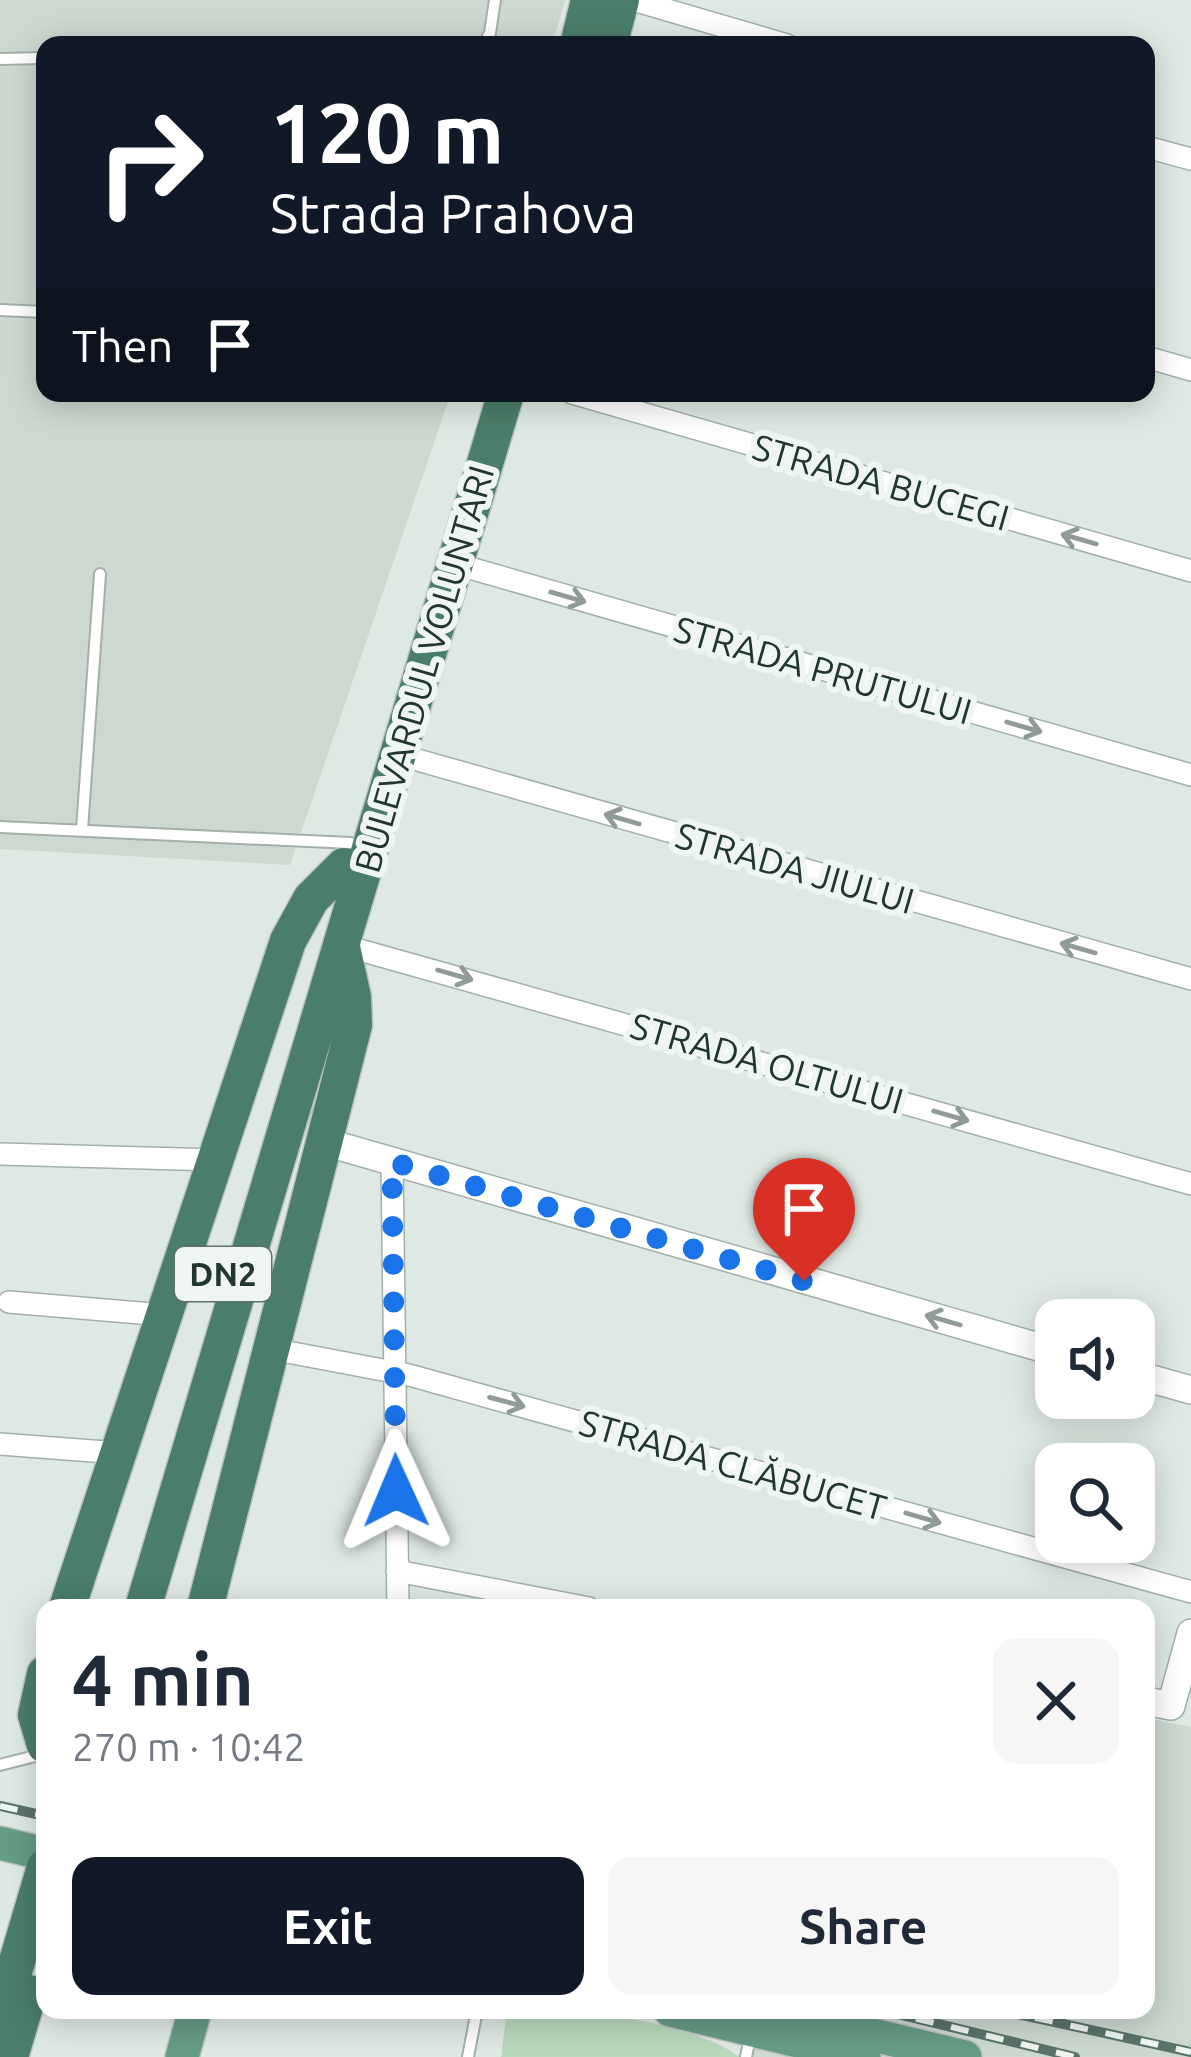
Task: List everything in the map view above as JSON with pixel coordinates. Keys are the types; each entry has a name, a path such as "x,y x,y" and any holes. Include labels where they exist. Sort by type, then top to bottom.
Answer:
{"highway":[{"path":"580,36 589,0"},
{"path":"611,36 621,0"},
{"name":"BULEVARDUL VOLUNTARI","path":"332,942 347,854 478,402"},
{"name":"BULEVARDUL VOLUNTARI","path":"332,942 400,755 503,402"},
{"path":"70,1599 288,941 311,899 347,854"},
{"path":"208,1599 354,1025 353,997 332,942"},
{"name":"DN2","path":"126,1599 332,942"},
{"name":"DN2","path":"146,1599 332,942"},
{"path":"0,2019 33,1954"},
{"path":"10,2057 33,1954"}],"main road":[{"path":"0,1843 36,1852"},
{"path":"182,2057 193,2019"},
{"path":"696,2019 755,2040 864,2057"},
{"path":"755,2040 965,2057"}],"street":[{"path":"633,0 756,36"},
{"path":"1155,149 1191,159"},
{"path":"1155,360 1191,370"},
{"name":"STRADA BUCEGI","path":"603,402 1191,571"},
{"name":"STRADA PRUTULUI","path":"455,564 1191,775"},
{"name":"STRADA JIULUI","path":"400,755 1191,980"},
{"name":"STRADA OLTULUI","path":"332,942 1191,1184"},
{"path":"325,1142 1035,1346"},
{"path":"0,1154 217,1160"},
{"path":"392,1162 398,1599"},
{"path":"9,1302 164,1315"},
{"name":"STRADA CLĂBUCET","path":"272,1349 394,1371 1191,1592"},
{"path":"1155,1380 1191,1390"},
{"path":"0,1444 119,1453"},
{"path":"398,1571 543,1599"},
{"path":"1169,1706 1191,1634"}],"lane":[{"path":"488,36 495,0"},
{"path":"0,59 36,58"},
{"path":"0,310 36,312"},
{"path":"82,830 100,574"},
{"path":"0,827 347,854"},
{"path":"0,1765 36,1753"},
{"path":"468,2057 475,2019"}],"shaded area":[{"path":"0,0 565,0 555,36 36,36 36,402 448,402 290,865 0,849"},
{"path":"1155,1720 1191,1727 1191,2057 750,2057 758,2019 1155,2019"}],"green space":[{"path":"506,2019 633,2019 690,2033 740,2057 501,2057"}],"railway":[{"path":"0,1806 36,1814"},
{"path":"918,2019 1075,2057"},
{"path":"1041,2019 1191,2052"}],"route":[{"path":"396,1491 392,1162 804,1281"}]}
